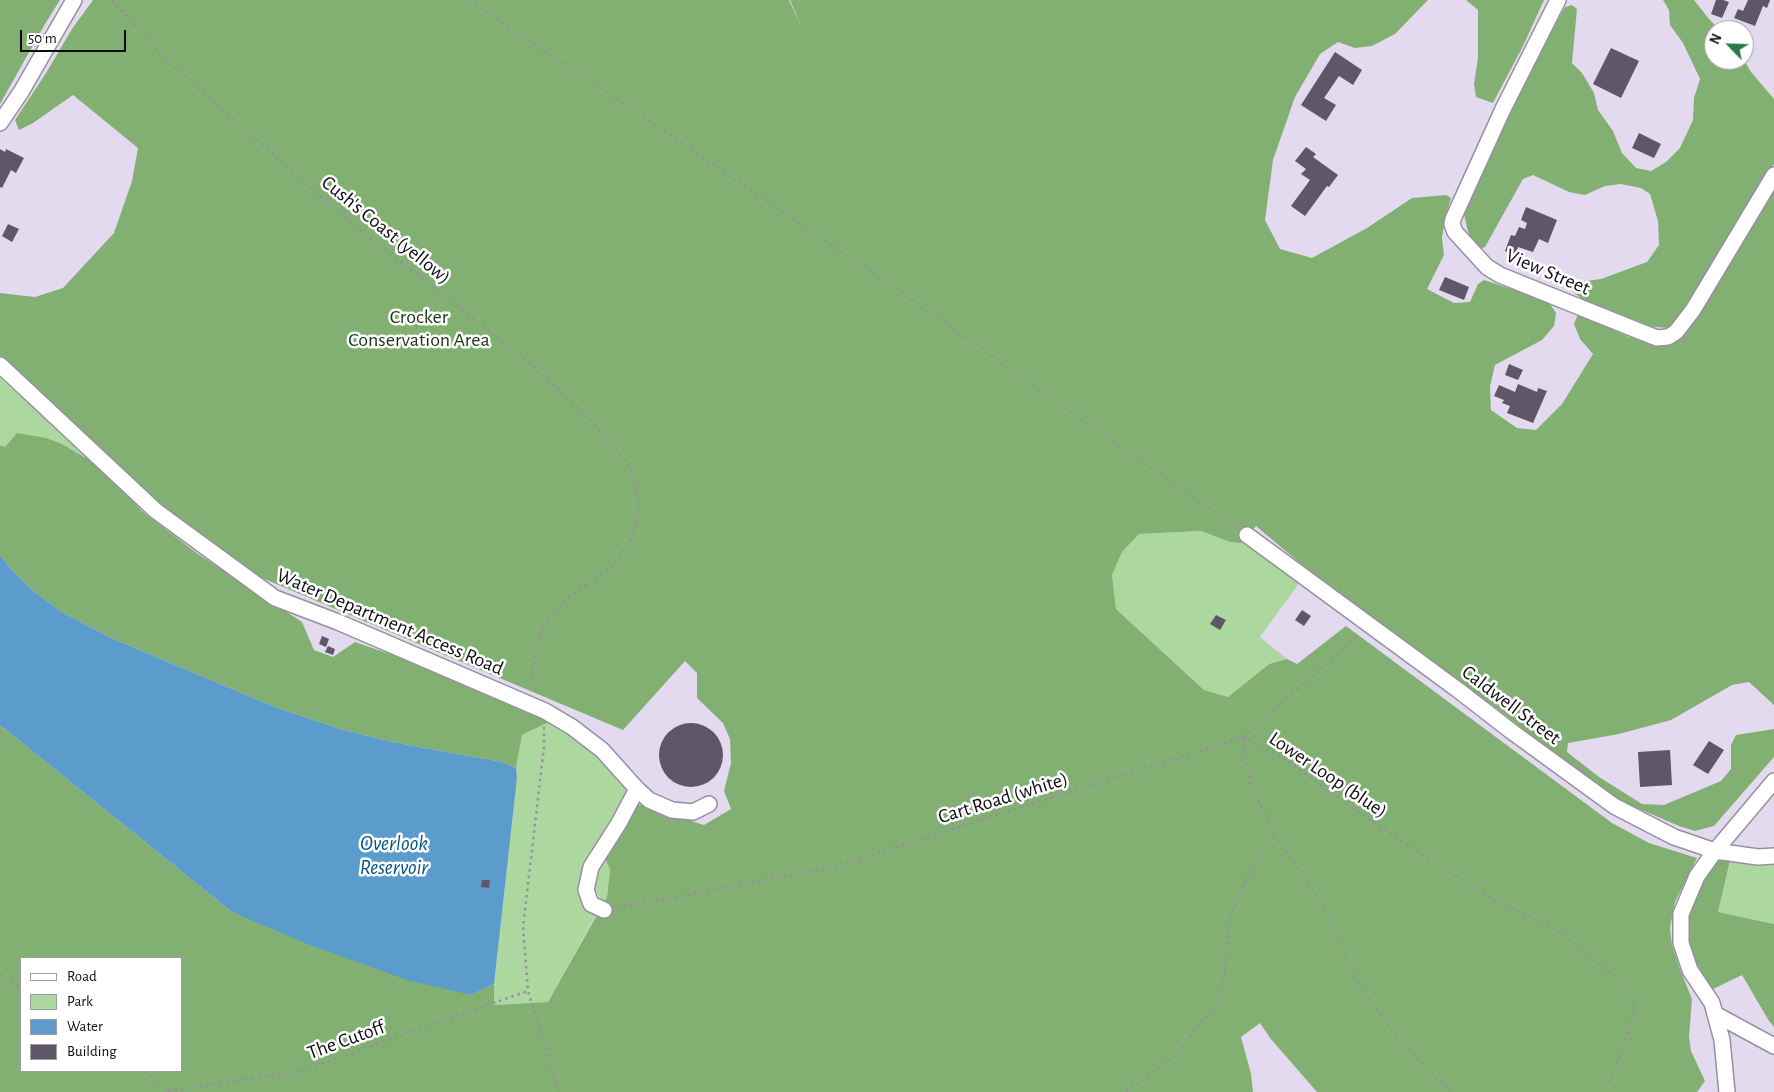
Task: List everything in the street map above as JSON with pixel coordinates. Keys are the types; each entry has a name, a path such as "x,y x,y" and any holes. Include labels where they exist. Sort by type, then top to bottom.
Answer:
{"street":[{"path":"0,123 21,92 74,0"},
{"name":"View Street","path":"1558,0 1503,109 1453,219 1452,224 1455,232 1487,266 1500,275 1639,332 1657,338 1668,338 1676,332 1694,310 1774,175"},
{"name":"Water Department Access Road","path":"0,365 156,511 275,598 347,626 545,711 572,727 602,750 637,789 650,800 672,810 693,812 709,804"},
{"name":"Caldwell Street","path":"1247,535 1614,806 1674,837 1715,851 1758,857 1774,856"},
{"path":"1728,1092 1722,1040 1712,1003 1690,970 1681,944 1681,914 1697,876 1715,851 1774,781"},
{"path":"604,910 591,904 586,890 591,867 619,823 637,789"},
{"path":"1715,1014 1774,1046"}],"path":[{"name":"Cush's Coast (yellow)","path":"112,0 164,58 357,228 524,357 586,415 628,464 640,503 632,538 612,566 565,600 543,627 531,675 545,711"},
{"path":"470,0 856,261 1247,535"},
{"name":"Cart Road (white)","path":"604,910 829,868 1244,737 1370,626"},
{"path":"545,711 544,747 523,927 528,991 559,1092"},
{"name":"Lower Loop (blue)","path":"1244,737 1250,783 1275,835 1323,906 1354,976 1399,1040 1450,1092"},
{"name":"Lower Loop (blue)","path":"1244,737 1283,758 1373,822 1494,901 1552,926 1617,978 1636,1006 1622,1051 1604,1092"},
{"path":"1126,1092 1178,1053 1221,998 1231,914 1253,865 1275,835"},
{"path":"0,974 20,986"},
{"name":"The Cutoff","path":"168,1092 297,1072 528,991"},
{"path":"147,1072 168,1092"}],"green space":[{"path":"0,0 60,0 0,104"},
{"name":"Crocker Conservation Area","path":"93,0 789,0 802,28 790,0 1428,0 1395,34 1372,46 1355,48 1338,42 1320,54 1295,97 1273,160 1265,220 1280,249 1312,258 1367,228 1412,198 1446,195 1451,198 1442,238 1444,255 1427,289 1454,303 1470,302 1478,284 1484,280 1548,301 1556,313 1554,326 1542,340 1495,365 1490,387 1491,410 1517,428 1536,430 1562,404 1593,354 1580,339 1574,324 1578,314 1629,337 1668,346 1677,340 1695,320 1774,189 1774,705 1749,682 1732,685 1671,720 1619,734 1568,743 1567,752 1599,777 1642,804 1664,805 1721,781 1731,769 1731,745 1736,735 1774,729 1774,757 1714,826 1695,831 1616,799 1496,708 1326,585 1256,526 1241,543 1230,542 1201,531 1139,534 1122,552 1112,575 1116,609 1204,690 1228,697 1269,664 1287,659 1297,664 1346,626 1612,823 1649,843 1697,858 1675,902 1670,928 1672,945 1692,999 1689,1037 1691,1051 1705,1081 1697,1092 1317,1092 1270,1038 1260,1023 1241,1037 1251,1074 1253,1092 0,1092 0,725 232,912 471,995 494,984 494,1005 548,1002 607,897 610,870 606,860 607,849 637,804 704,825 731,809 724,791 731,763 730,739 723,723 697,698 697,673 685,661 623,730 224,562 0,360 0,293 35,297 63,288 114,233 132,181 138,148 73,95 33,123 19,130 15,120 72,29"},
{"path":"1466,0 1544,0 1523,46 1493,103 1476,97 1474,84 1478,58 1478,10"},
{"path":"1663,0 1694,0 1710,20 1704,20 1704,70 1750,70 1774,99 1774,164 1688,309 1669,328 1653,327 1582,299 1573,292 1573,283 1601,279 1647,262 1659,245 1658,221 1650,194 1641,188 1621,184 1605,186 1585,195 1569,192 1533,175 1523,179 1485,247 1477,249 1468,232 1464,214 1480,174 1531,68 1565,7 1572,5 1577,9 1572,63 1582,73 1594,93 1598,110 1613,131 1622,153 1636,168 1651,171 1666,162 1680,148 1693,120 1694,98 1700,79 1683,43 1670,25 1669,10"},
{"path":"0,378 98,465 62,444 5,447 0,445"},
{"path":"17,433 46,438 62,444 98,465 143,512 198,554 302,622 314,650 333,657 355,642 442,672 555,719 522,735 516,768 502,762 392,742 337,728 275,707 111,638 62,612 32,590 0,555 0,445 5,447"},
{"path":"1201,531 1230,542 1245,539 1300,582 1260,637 1287,659 1269,664 1228,697 1204,690 1116,609 1112,575 1122,552 1139,534"},
{"path":"555,719 599,753 632,792 587,862 597,913 548,1002 494,1005 494,984 517,778 516,768 522,735"},
{"path":"607,849 606,860 610,870 607,897 603,903 592,885 598,863"},
{"path":"1732,854 1774,856 1774,924 1718,912"},
{"path":"1715,861 1730,861 1718,912 1774,924 1774,1027 1742,975 1711,990 1693,956 1686,930 1687,911 1700,880"}],"water":[{"name":"Overlook Reservoir","path":"0,555 32,590 62,612 111,638 275,707 337,728 392,742 502,762 516,768 517,778 494,984 471,995 407,980 310,945 232,912 0,725"}],"building":[{"path":"1716,0 1729,2 1722,18 1711,14"},
{"path":"1748,0 1770,0 1767,8 1763,6 1755,26 1754,20 1734,18 1738,9 1743,11"},
{"path":"1611,48 1639,61 1621,98 1593,84"},
{"path":"1335,52 1362,70 1353,85 1339,76 1324,98 1336,105 1326,121 1301,105"},
{"path":"1639,133 1661,144 1654,158 1632,148"},
{"path":"1306,147 1316,154 1313,157 1338,175 1329,187 1327,186 1305,216 1291,206 1310,180 1301,174 1306,169 1295,161"},
{"path":"0,149 5,152 6,149 24,158 16,173 11,170 2,188 0,187"},
{"path":"1526,207 1557,220 1548,243 1539,239 1533,252 1518,247 1515,255 1505,251 1511,235 1515,236 1519,227 1525,229 1527,223 1521,220"},
{"path":"8,224 19,229 12,242 2,236"},
{"path":"1445,277 1469,287 1464,300 1439,290"},
{"path":"1509,364 1523,370 1518,380 1505,375"},
{"path":"1518,384 1537,392 1538,388 1547,391 1533,423 1507,413 1510,406 1502,403 1504,400 1494,396 1499,385 1515,392"},
{"path":"1302,610 1311,616 1304,626 1295,620"},
{"path":"1216,615 1226,620 1220,630 1210,624"},
{"path":"322,636 329,639 326,647 319,644"},
{"path":"328,646 335,649 333,655 325,652"},
{"path":"691,723 709,729 717,737 723,755 717,773 709,781 691,787 673,781 665,773 659,755 665,737 673,729"},
{"path":"1709,741 1724,750 1708,774 1693,765"},
{"path":"1670,750 1672,785 1640,787 1638,752"},
{"path":"482,880 490,880 489,888 481,887"}]}
